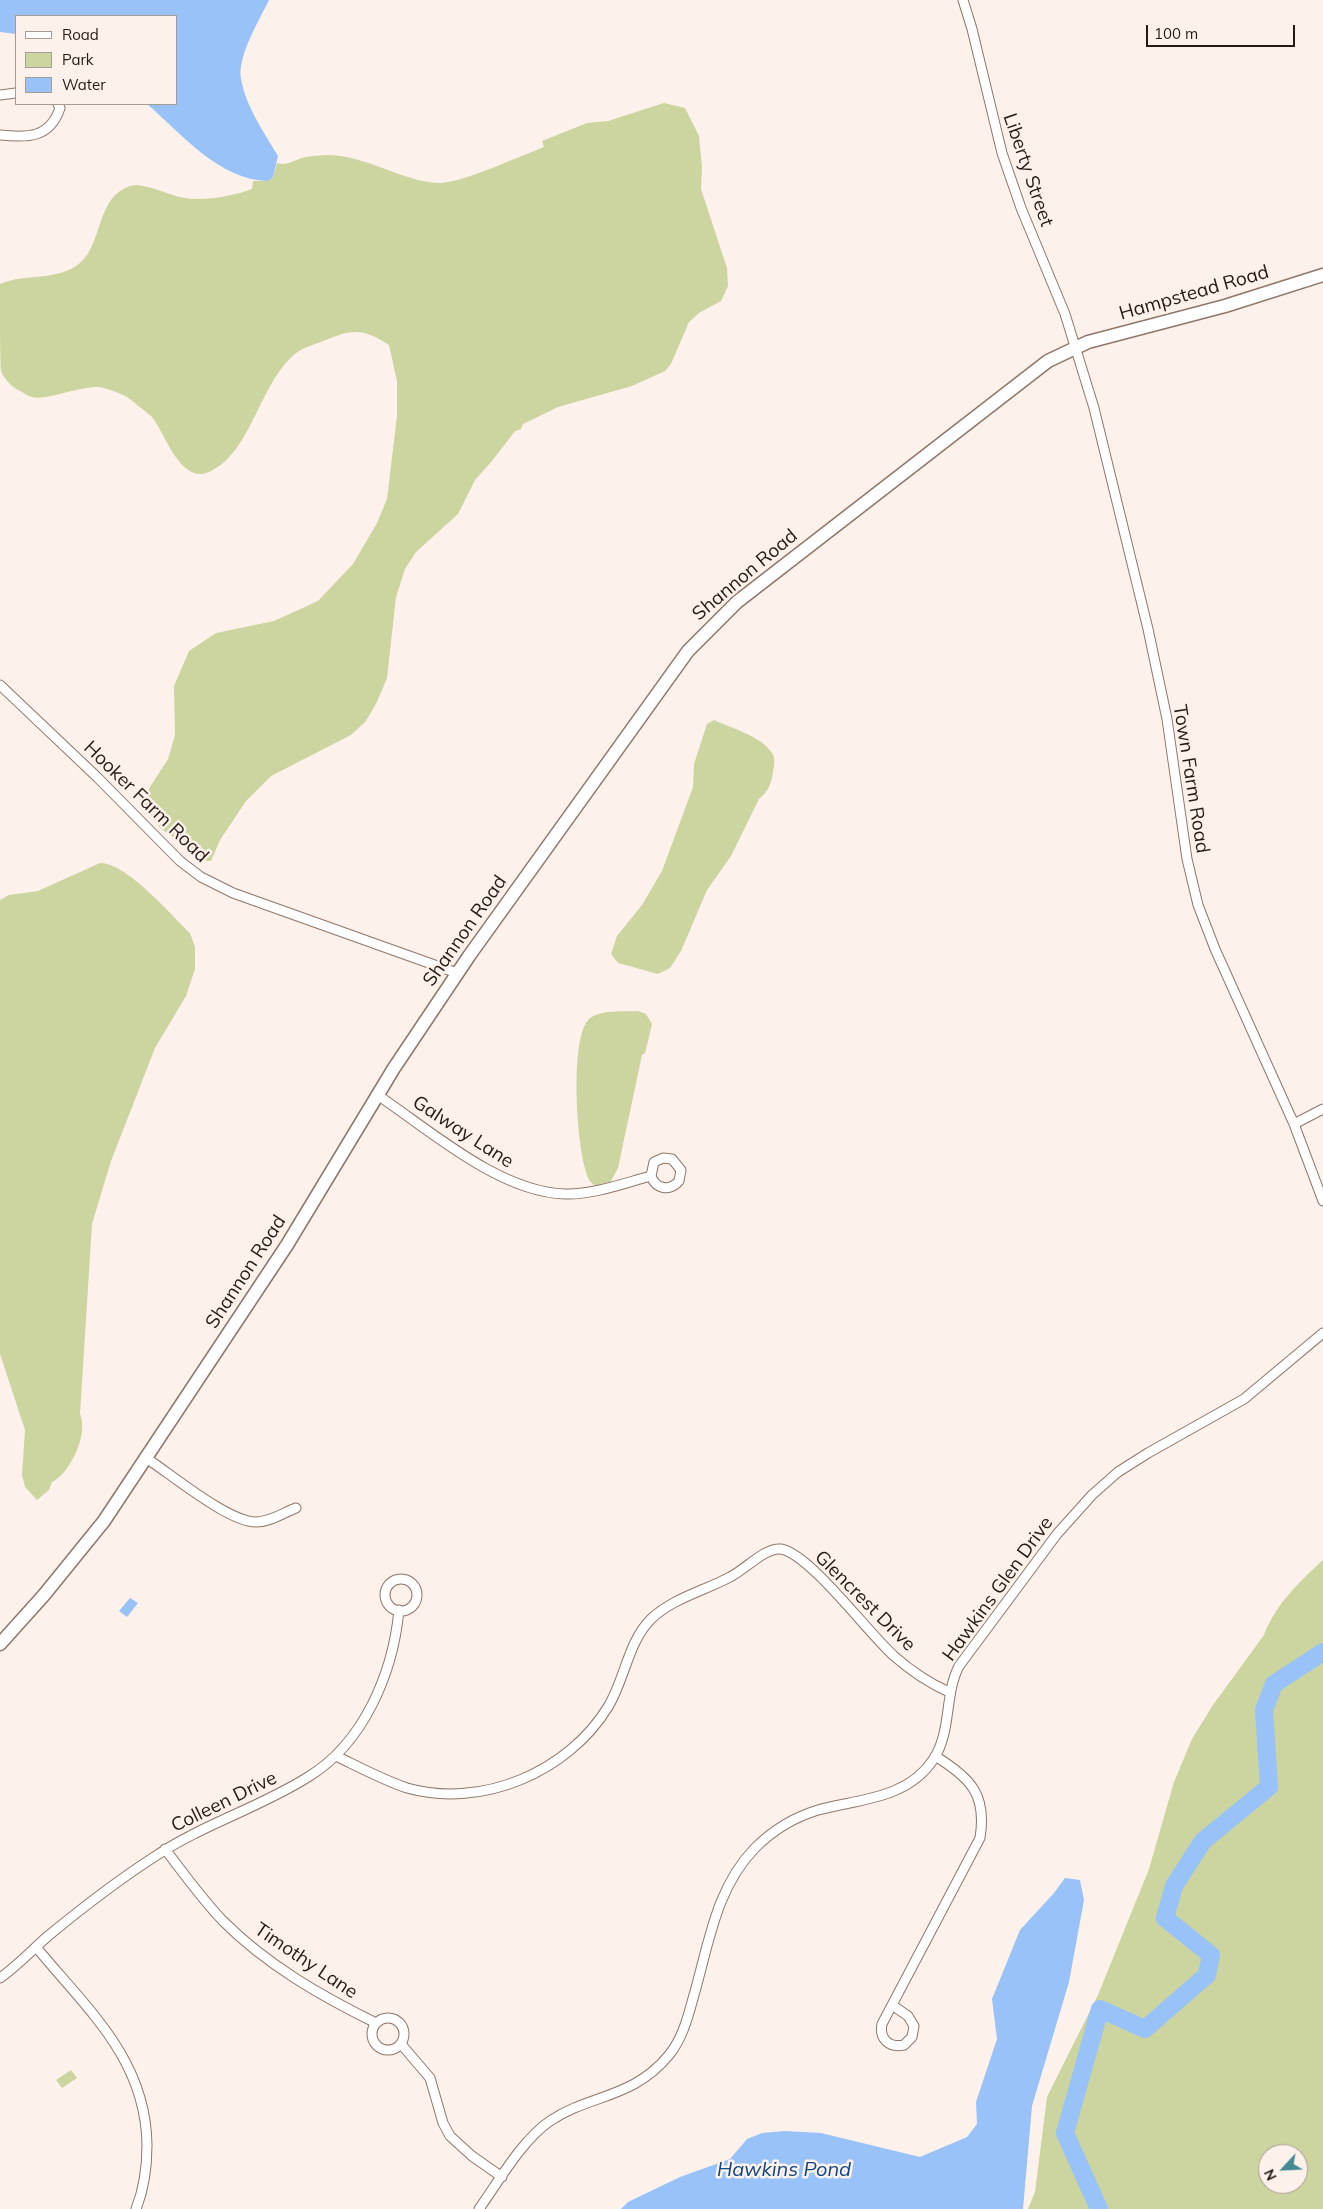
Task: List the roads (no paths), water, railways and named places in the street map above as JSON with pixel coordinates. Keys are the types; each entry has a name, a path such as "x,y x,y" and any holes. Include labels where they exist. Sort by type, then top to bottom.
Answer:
{"street":[{"name":"Liberty Street","path":"963,0 1004,161 1024,216 1065,314 1075,346"},
{"path":"0,95 15,93"},
{"path":"0,135 37,135 56,120 60,108 58,105"},
{"name":"Hampstead Road","path":"1075,346 1225,306 1323,275"},
{"name":"Shannon Road","path":"0,1644 104,1522 287,1245 379,1096 394,1068 458,973 660,688 703,633 737,602 1020,380 1075,346"},
{"name":"Town Farm Road","path":"1075,346 1094,408 1148,628 1168,728 1187,859 1198,905 1215,949 1294,1124 1323,1201"},
{"name":"Hooker Farm Road","path":"0,684 97,776 154,837 201,877 234,893 458,973"},
{"name":"Galway Lane","path":"379,1096 478,1164 530,1189 567,1194 594,1190 651,1176"},
{"path":"1294,1124 1323,1108"},
{"name":"Hawkins Glen Drive","path":"479,2209 532,2137 549,2122 634,2085 653,2072 669,2055 685,2027 724,1892 736,1870 759,1844 781,1827 805,1815 898,1791 924,1770 935,1756 943,1732 949,1692 955,1674 964,1658 1057,1534 1092,1495 1118,1472 1140,1458 1234,1406 1270,1379 1323,1333"},
{"path":"146,1458 222,1509 245,1521 258,1522 272,1519 296,1508"},
{"name":"Glencrest Drive","path":"336,1756 391,1782 425,1792 463,1793 482,1791 501,1787 538,1772 567,1753 597,1723 618,1686 638,1638 650,1620 677,1601 732,1576 764,1553 782,1549 794,1554 812,1570 893,1655 917,1674 949,1692"},
{"name":"Colleen Drive","path":"0,1978 77,1913 165,1849 202,1828 295,1785 309,1777 336,1756 363,1720 384,1681 393,1650 399,1610"},
{"path":"892,2005 908,2016 914,2026 914,2032 909,2042 898,2046 887,2043 881,2034 882,2024 892,2005 980,1838 982,1812 973,1786 958,1770 935,1756"},
{"name":"Timothy Lane","path":"165,1849 212,1909 245,1941 299,1981 376,2023"},
{"path":"36,1947 117,2047 139,2088 144,2111 147,2157 144,2180 136,2209"},
{"path":"387,2018 399,2022 404,2032 401,2044 392,2050 379,2047 372,2036 376,2023 387,2018"},
{"path":"401,2044 430,2078 443,2123 450,2136 472,2156 502,2177"}],"water":[{"path":"0,0 269,0 245,49 242,60 241,79 243,89 256,119 278,156 273,177 268,181 250,179 233,173 217,164 148,105 178,105 178,15 15,15 15,34 0,32"},
{"path":"130,1598 138,1603 127,1617 119,1611"},
{"name":"Hawkins Pond","path":"1065,1878 1080,1880 1084,1900 1069,1982 1032,2106 1023,2209 621,2209 628,2202 680,2177 730,2159 747,2139 762,2133 785,2131 821,2133 920,2157 967,2137 977,2124 976,2102 997,2039 992,1999 1020,1930"}],"waterway":[{"path":"1099,2209 1065,2133 1100,2009 1145,2029 1207,1975 1211,1955 1165,1918 1174,1886 1203,1841 1269,1787 1264,1710 1274,1684 1323,1652"}]}
